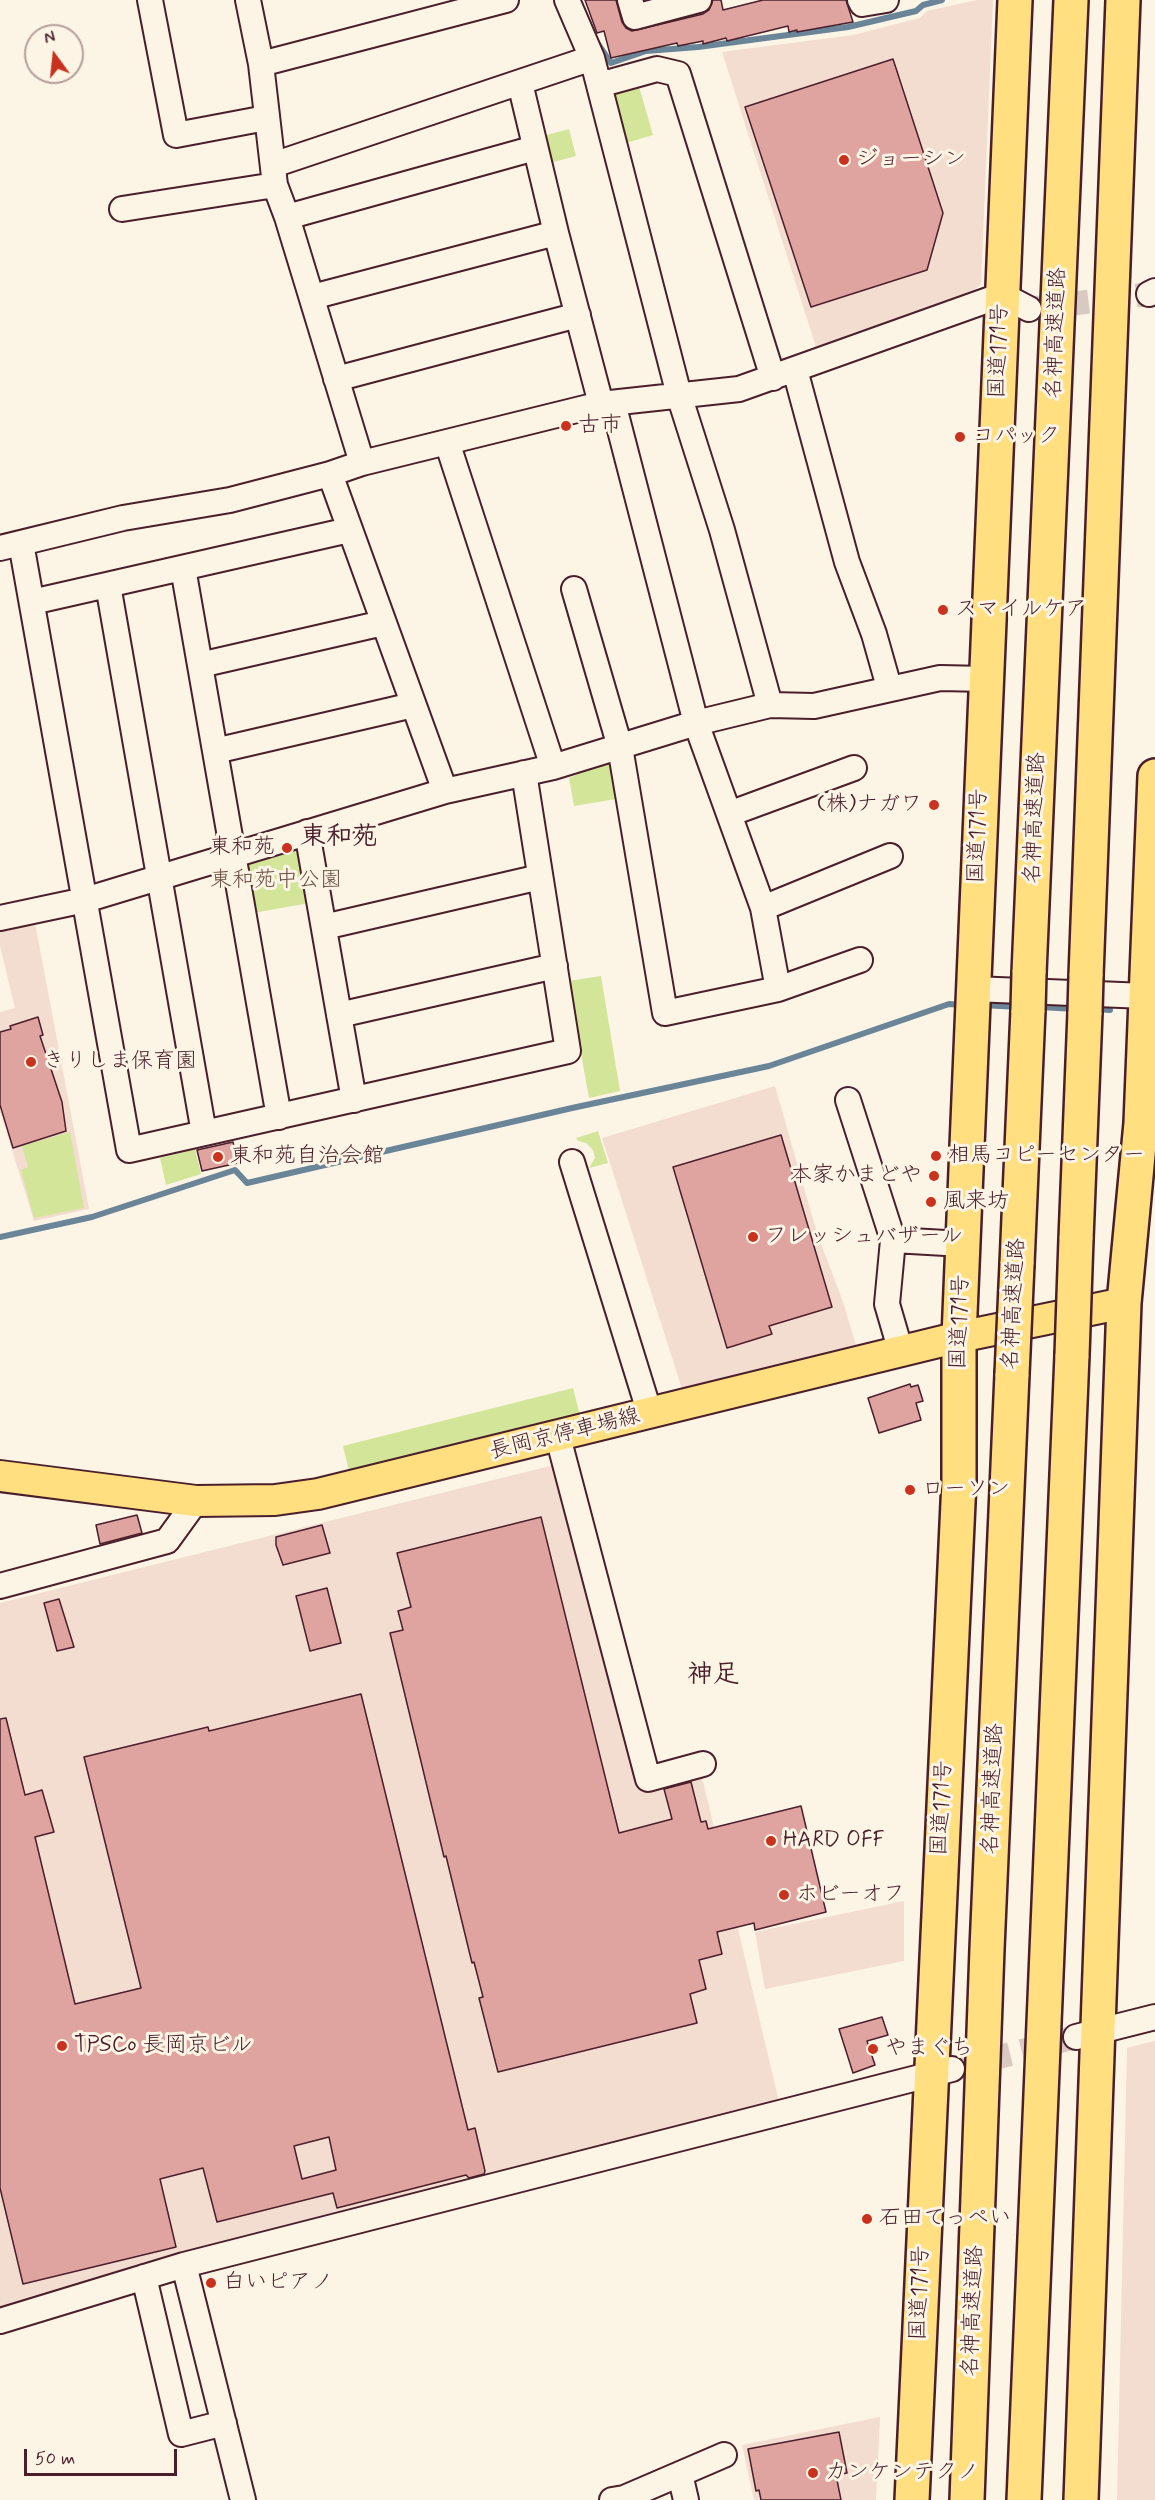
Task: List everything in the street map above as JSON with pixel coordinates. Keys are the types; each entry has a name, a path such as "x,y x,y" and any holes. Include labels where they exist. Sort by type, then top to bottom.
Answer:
{"highway":[{"name":"国道171号","path":"912,2500 941,2072 959,1482 959,1337 986,680 1016,302 1015,0"},
{"name":"名神高速道路","path":"968,2500 987,1937 1071,0"},
{"path":"1024,2500 1072,1355 1123,0"},
{"path":"1081,2500 1087,2034 1106,1755 1124,1303 1141,1123 1146,996 1152,946 1155,776"}],"main road":[{"name":"長岡京停車場線","path":"0,1476 196,1502 275,1500 318,1494 959,1337 1124,1303"}],"street":[{"path":"150,0 176,135 266,118"},
{"path":"248,0 261,64 274,175 362,463"},
{"path":"261,64 506,0"},
{"path":"567,0 592,58 679,394 722,530 770,705"},
{"path":"630,0 635,17 699,0"},
{"path":"860,0 862,4 886,0"},
{"path":"122,209 274,175 592,58"},
{"path":"599,85 657,69 678,74 874,634 890,687"},
{"path":"520,83 578,315 607,404 696,723 763,908 778,989"},
{"path":"287,217 535,148"},
{"path":"312,297 556,233"},
{"path":"524,773 568,1050 129,1150 32,602 10,545 123,518 230,500 330,474 362,463 607,404 679,394 739,389 1016,302"},
{"path":"336,379 578,315"},
{"path":"447,442 553,767"},
{"path":"330,474 445,791"},
{"path":"32,602 349,530"},
{"path":"183,568 279,1117"},
{"path":"108,585 204,1133"},
{"path":"574,589 620,747 665,1013 778,989 860,960"},
{"path":"200,665 383,623"},
{"path":"0,918 85,900 445,791 553,767 696,723 770,705 814,705 940,678 986,680"},
{"path":"215,751 413,705"},
{"path":"729,813 854,768"},
{"path":"307,832 354,1100"},
{"path":"763,908 890,856"},
{"path":"324,927 540,878"},
{"path":"339,1015 555,966"},
{"path":"973,1000 1146,996"},
{"path":"848,1100 893,1240 887,1304 900,1352"},
{"path":"572,1162 650,1414"},
{"path":"893,1240 963,1244"},
{"path":"558,1437 648,1779 703,1764"},
{"path":"0,1586 167,1541 196,1502"},
{"path":"1087,2034 1155,2017"},
{"path":"0,2321 184,2265 941,2072"},
{"path":"184,2265 243,2500"},
{"path":"144,2277 181,2434 224,2423"},
{"path":"612,2500 624,2498 724,2455"},
{"path":"680,2474 686,2500"}],"shaded area":[{"path":"977,0 993,0 981,284 972,292 816,347 722,52 853,35 920,18 927,11"},
{"name":"きりしま保育園","path":"35,923 89,1209 34,1221 0,1111 0,1012 15,1008 0,946 0,929"},
{"path":"775,1086 817,1233 843,1302 856,1345 682,1389 602,1138"},
{"path":"558,1464 644,1781 702,1777 780,2106 0,2309 0,1603"},
{"path":"904,1901 904,1961 765,1989 755,1932"},
{"path":"1155,2041 1155,2500 1117,2500 1127,2048"},
{"name":"カンケンテクノ","path":"880,2417 876,2500 754,2500 742,2445"}],"green space":[{"path":"638,83 653,135 623,144 611,103 619,89"},
{"path":"569,129 576,156 546,164 539,137"},
{"path":"609,760 617,762 622,798 574,806 569,778"},
{"name":"東和苑中公園","path":"297,846 305,852 315,902 253,913 245,869 250,859"},
{"path":"601,976 620,1091 589,1098 568,981"},
{"path":"598,1131 608,1163 589,1168 595,1158 593,1150 576,1138"},
{"path":"70,1132 84,1208 34,1218 21,1170 28,1167 22,1146"},
{"path":"195,1149 201,1174 166,1185 160,1158"},
{"path":"573,1388 580,1415 349,1471 343,1446"}],"building":[{"path":"585,0 616,0 622,22 632,31 703,14 709,10 713,0 721,0 723,10 763,0 846,0 853,22 797,32 797,30 789,32 788,26 727,41 726,38 703,44 703,41 678,46 677,43 611,58 604,31 597,33"},
{"name":"ジョーシン","path":"893,59 943,213 927,270 811,307 745,107"},
{"path":"38,1017 43,1035 40,1036 62,1102 66,1131 13,1148 0,1105 0,1032 11,1029 10,1026"},
{"name":"フレッシュバザール","path":"781,1135 832,1307 769,1326 772,1334 727,1348 673,1167"},
{"name":"東和苑自治会館","path":"233,1142 238,1163 202,1171 197,1150"},
{"path":"910,1384 911,1387 918,1385 923,1401 916,1403 921,1420 879,1433 868,1398"},
{"path":"137,1515 142,1533 100,1544 96,1525"},
{"path":"541,1517 619,1833 672,1819 664,1789 691,1782 701,1822 706,1821 708,1829 801,1806 826,1912 755,1930 754,1923 717,1932 722,1954 699,1960 706,1989 690,1994 697,2023 498,2072 479,1998 483,1997 474,1962 472,1963 446,1856 444,1857 390,1633 403,1630 398,1611 411,1607 397,1553"},
{"path":"322,1525 330,1553 283,1565 276,1545 276,1537"},
{"path":"327,1588 341,1643 310,1651 296,1596"},
{"path":"59,1599 74,1647 57,1651 44,1603"},
{"path":"361,1694 468,2130 475,2128 484,2174 469,2178 466,2175 337,2208 333,2193 217,2222 203,2168 160,2179 176,2247 23,2284 0,2188 0,1719 6,1718 25,1795 42,1790 54,1832 35,1837 75,2004 141,1988 84,1757 208,1727 209,1731","holes":["329,2137 336,2170 302,2179 294,2146"]},
{"path":"882,2017 888,2035 867,2041 875,2065 853,2073 839,2029"},
{"path":"839,2432 847,2473 836,2475 841,2500 761,2500 759,2490 756,2491 748,2449"}],"waterway":[{"path":"596,41 611,63 646,51 698,47 848,27 916,11 923,5 942,0"},
{"path":"0,1237 92,1217 235,1170 247,1183 572,1108 769,1066 949,1004 962,1005"},
{"path":"982,1005 1019,1007"},
{"path":"1039,1007 1076,1009"},
{"path":"1096,1009 1110,1010"}],"tunnel":[{"path":"1029,309 1149,294"},
{"path":"952,2069 1076,2037"}],"place":[{"name":"ジョーシン","path":"844,160"},
{"name":"古市","path":"566,426"},
{"name":"コパック","path":"960,437"},
{"name":"スマイルケア","path":"943,610"},
{"name":"(株)ナガワ","path":"934,805"},
{"name":"東和苑","path":"287,848"},
{"name":"きりしま保育園","path":"31,1062"},
{"name":"相馬コピーセンター","path":"936,1156"},
{"name":"東和苑自治会館","path":"218,1157"},
{"name":"本家かまどや","path":"934,1176"},
{"name":"風来坊","path":"931,1202"},
{"name":"フレッシュバザール","path":"753,1237"},
{"name":"ローソン","path":"910,1490"},
{"name":"HARD OFF","path":"771,1841"},
{"name":"ホビーオフ","path":"784,1895"},
{"name":"TPSCo 長岡京ビル","path":"62,2046"},
{"name":"やまぐち","path":"873,2049"},
{"name":"石田てっぺい","path":"867,2219"},
{"name":"白いピアノ","path":"211,2283"},
{"name":"カンケンテクノ","path":"813,2473"}],"district":[{"name":"東和苑","path":"339,839"},
{"name":"神足","path":"713,1677"}]}
